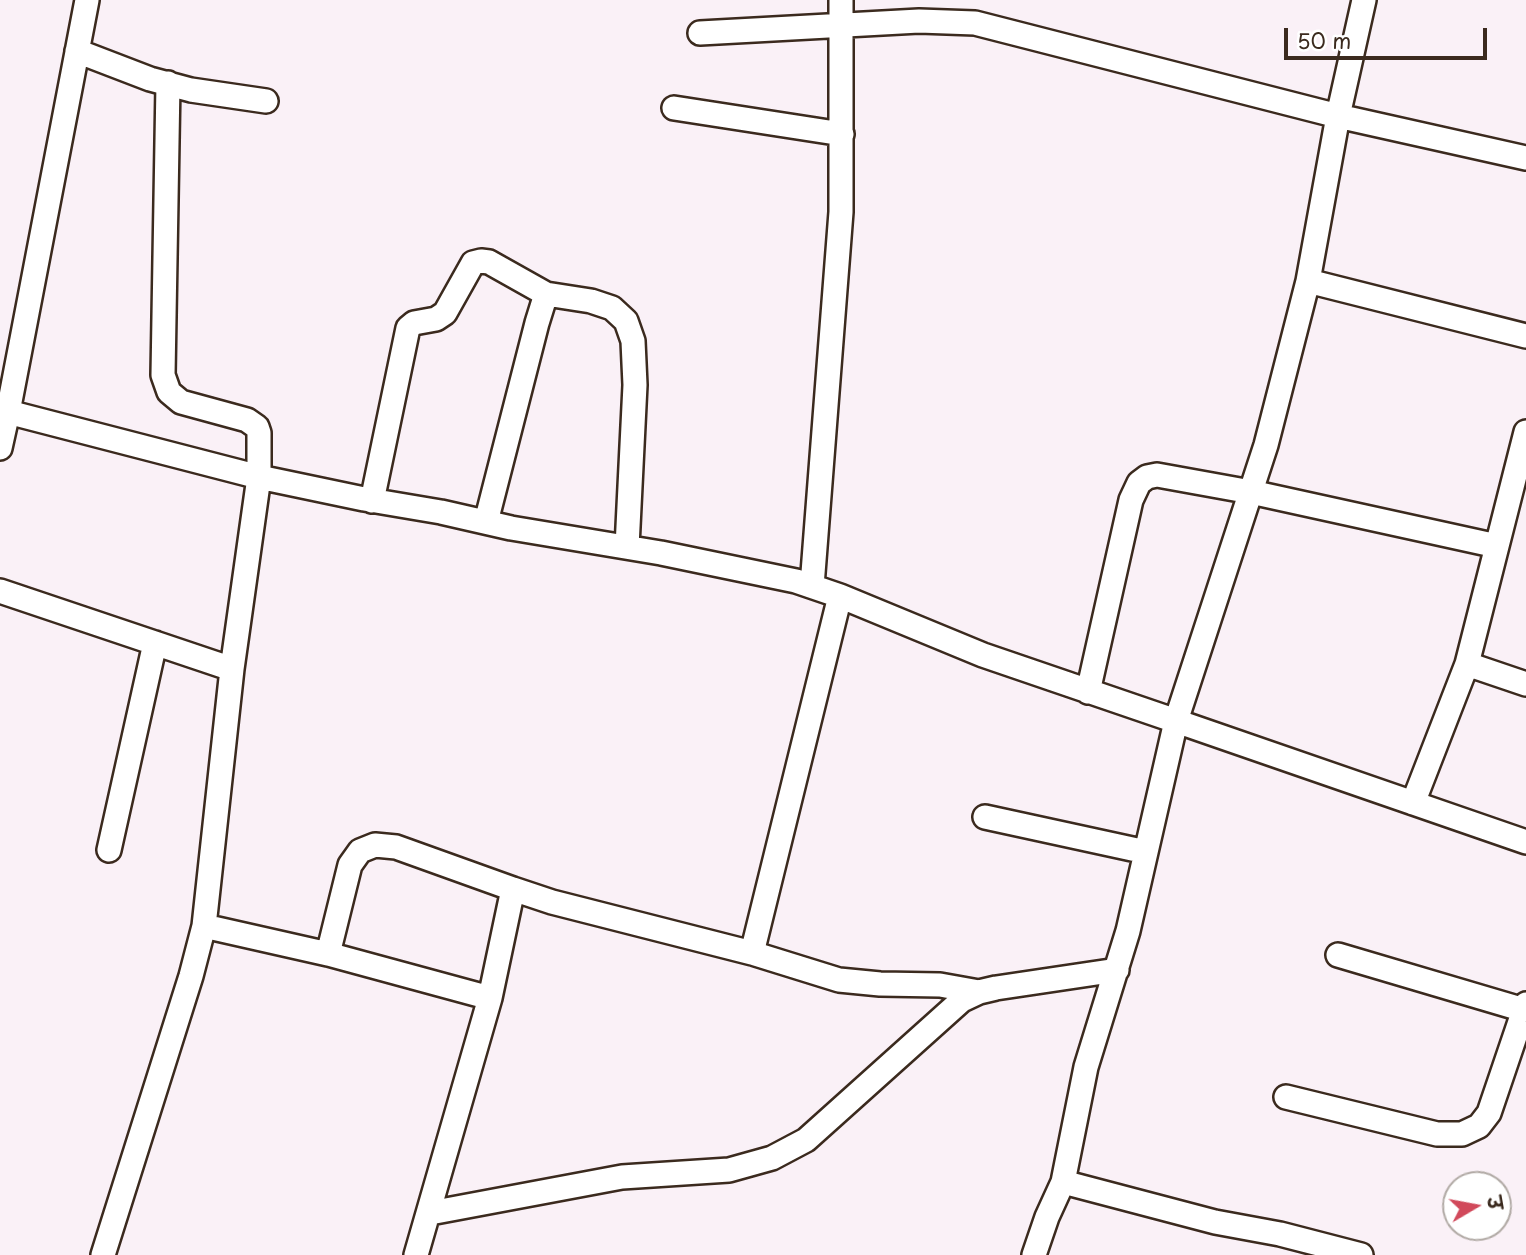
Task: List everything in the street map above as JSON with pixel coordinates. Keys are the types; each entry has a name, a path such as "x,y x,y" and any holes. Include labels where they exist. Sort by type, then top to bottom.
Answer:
{"street":[{"path":"0,448 87,0"},
{"path":"812,586 841,212 841,0"},
{"path":"1034,1255 1063,1182 1086,1067 1117,970 1176,721 1266,446 1308,281 1338,116 1364,0"},
{"path":"700,33 919,21 975,23 1338,116 1526,158"},
{"path":"78,51 150,79 191,90 266,101"},
{"path":"103,1255 180,1012 204,926 232,669 259,477 260,446 257,427 247,420 181,402 169,392 163,375 168,83"},
{"path":"674,108 842,134"},
{"path":"372,501 408,328 414,323 436,319 445,313 473,263 481,261 505,269 546,294 591,301 612,308 626,321 633,341 635,385 627,547"},
{"path":"1308,281 1526,336"},
{"path":"486,522 546,294"},
{"path":"8,412 259,477 796,581 840,596 983,655 1526,842"},
{"path":"1413,803 1467,664 1526,432"},
{"path":"1088,692 1132,500 1139,483 1147,477 1157,475 1251,492 1497,546"},
{"path":"0,591 232,669"},
{"path":"752,953 840,596"},
{"path":"109,850 155,643"},
{"path":"1467,664 1526,684"},
{"path":"985,817 1146,852"},
{"path":"328,954 350,865 360,851 375,845 396,847 552,902 752,953 839,980 940,985 979,992"},
{"path":"416,1255 490,998 513,889"},
{"path":"204,926 328,954 490,998"},
{"path":"1286,1097 1437,1134 1462,1134 1479,1126 1489,1114 1525,1007 1338,955"},
{"path":"429,1213 622,1177 729,1170 772,1158 806,1140 962,1000 979,992 1117,970"},
{"path":"1063,1182 1215,1222 1280,1234 1361,1255"}]}
